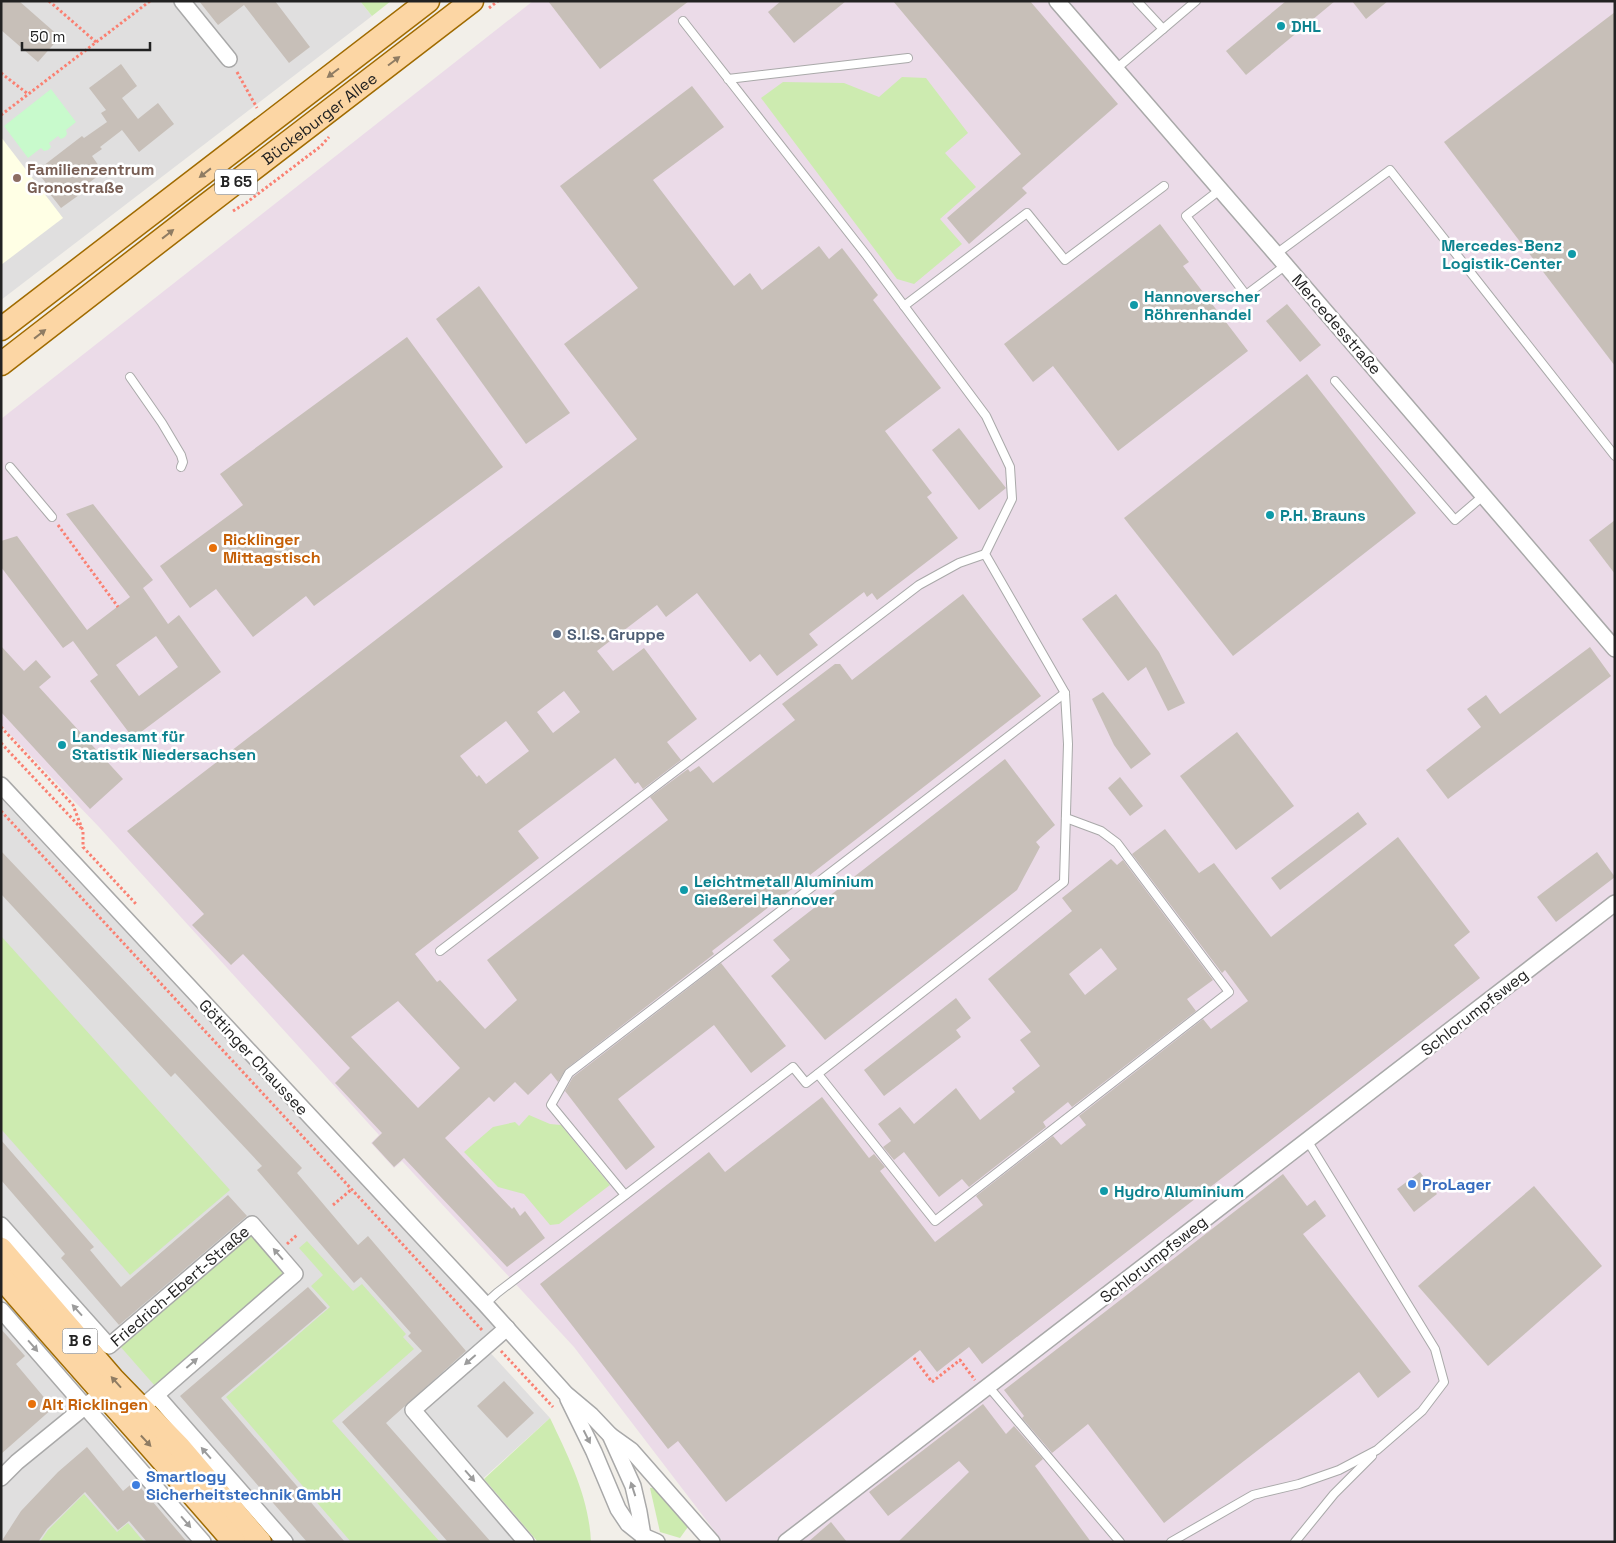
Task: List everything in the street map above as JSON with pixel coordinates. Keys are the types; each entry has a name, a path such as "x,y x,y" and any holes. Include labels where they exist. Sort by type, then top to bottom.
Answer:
{"main road":[{"name":"Bückeburger Allee","path":"1,329 428,1"},
{"name":"Bückeburger Allee","path":"1,364 472,1"},
{"name":"Friedrich-Ebert-Straße","path":"1,1249 113,1379 148,1402 179,1447 260,1542"},
{"name":"B 6","path":"1,1277 94,1399 164,1460 234,1542"}],"street":[{"path":"182,1 229,59"},
{"name":"Mercedesstraße","path":"1063,4 1116,69 1615,649"},
{"name":"Göttinger Chaussee","path":"1,785 485,1304 566,1394 591,1415 610,1435 631,1450 712,1542"},
{"name":"Schlorumpfsweg","path":"786,1542 1615,903"},
{"name":"Friedrich-Ebert-Straße","path":"1,1225 109,1346 252,1224 295,1274 148,1402 285,1542"},
{"path":"1,1310 94,1399 203,1542"},
{"path":"507,1328 413,1410 526,1542"},
{"name":"Göttinger Chaussee","path":"566,1394 594,1452 618,1509 628,1524 648,1540"},
{"path":"1,1478 17,1462 94,1399"},
{"name":"Göttinger Chaussee","path":"610,1435 633,1486 648,1540"}],"lane":[{"path":"1136,1 1163,29"},
{"path":"1116,69 1196,1"},
{"path":"440,951 919,585 959,563 985,554 1012,499 1010,467 986,416 904,306 683,21"},
{"path":"728,79 908,58"},
{"path":"1221,190 1186,216 1246,295 1281,259 1390,170 1615,456"},
{"path":"904,306 1026,213 1065,260 1164,186"},
{"path":"130,377 181,454 183,462 181,467"},
{"path":"1335,381 1455,520 1484,496"},
{"path":"10,467 52,517"},
{"path":"485,1304 496,1293 793,1067 806,1083 1064,882 1068,744 1064,693 985,554"},
{"path":"625,1195 551,1105 569,1073 1064,693"},
{"path":"818,1074 935,1221 1230,992 1117,843 1101,831 1066,818"},
{"path":"1295,1542 1334,1494 1377,1450 1422,1411 1444,1382 1435,1349 1307,1140"},
{"path":"985,1388 1120,1542"},
{"path":"1171,1542 1253,1495 1299,1484 1339,1470 1377,1450"}],"path":[{"path":"49,1 96,42"},
{"path":"1,115 150,1"},
{"path":"229,59 260,112"},
{"path":"1,72 28,94"},
{"path":"60,527 118,606"},
{"path":"1,727 72,805 83,830 1,743"},
{"path":"1,811 557,1412"},
{"path":"333,1205 352,1189"},
{"path":"286,1244 297,1235"},
{"path":"914,1358 932,1382 960,1360 985,1388"}],"shaded area":[{"path":"1,1 360,1 372,16 1,300"},
{"path":"533,1 1615,1 1615,1542 723,1542 574,1347 402,1161 394,1168 371,1143 379,1135 99,827 1,725 1,419"},
{"name":"Familienzentrum Gronostraße","path":"1,137 63,218 1,265"},
{"path":"1,785 507,1328 485,1347 550,1418 477,1484 526,1542 260,1542 1,1249"},
{"path":"1,1322 69,1399 194,1542 1,1542"}],"green space":[{"path":"360,1 391,1 372,16"},
{"path":"902,77 926,78 968,133 945,153 976,187 940,219 962,244 914,284 897,279 761,98 783,82 844,83 879,97"},
{"path":"51,89 76,122 66,130 67,134 65,137 61,139 58,136 49,143 51,147 48,150 44,151 41,148 28,158 4,126"},
{"path":"1,936 230,1190 130,1275 1,1129"},
{"path":"529,1115 550,1124 561,1125 610,1185 559,1224 550,1225 524,1194 498,1187 464,1152 493,1127 515,1122 519,1126"},
{"path":"250,1232 285,1272 155,1386 119,1345"},
{"path":"307,1241 353,1291 362,1284 406,1334 403,1337 414,1349 332,1421 440,1542 351,1542 226,1397 330,1307 311,1286 323,1275 299,1248"},
{"path":"550,1418 577,1478 586,1509 591,1542 538,1542 484,1479"},
{"path":"658,1487 690,1524 680,1538 660,1532 650,1488"},
{"path":"84,1494 117,1532 128,1523 144,1542 40,1542 48,1530"}],"building":[{"path":"1,1 19,1 60,37 38,62 1,30"},
{"path":"199,1 275,1 310,47 289,63 244,5 218,25"},
{"path":"548,1 689,1 600,69"},
{"path":"781,1 846,1 794,43 768,12"},
{"path":"893,1 1030,1 1118,104 1022,188 1027,193 969,244 947,218 1021,154"},
{"name":"DHL","path":"1286,1 1335,1 1246,75 1226,51"},
{"name":"DHL","path":"1352,1 1388,1 1366,19"},
{"name":"Mercedes-Benz Logistik-Center","path":"1615,12 1615,366 1444,142"},
{"path":"121,64 137,86 122,98 138,119 158,103 174,124 139,152 122,130 100,147 102,149 92,156 103,172 77,192 79,195 61,208 50,194 53,192 38,173 45,168 43,166 82,136 84,138 107,122 101,113 106,110 89,88"},
{"path":"692,86 724,127 653,180 734,286 750,273 762,290 819,246 829,259 842,248 878,295 873,300 941,388 885,431 932,493 927,497 958,538 877,600 872,593 867,597 864,592 809,634 818,645 777,676 760,654 750,662 697,593 666,617 657,605 597,651 613,671 644,648 697,719 667,742 681,760 643,789 638,782 635,784 615,758 518,831 539,858 415,954 437,982 440,980 485,1029 517,1000 487,960 668,820 650,797 688,769 690,772 699,766 713,783 795,720 782,704 835,664 840,664 852,680 963,594 1041,696 712,951 714,954 566,1069 558,1082 551,1073 528,1095 515,1082 494,1102 489,1097 445,1138 512,1209 514,1207 520,1216 525,1211 545,1238 507,1267 404,1158 394,1167 372,1143 382,1133 335,1083 350,1068 243,954 231,965 192,925 204,914 127,831 637,439 564,344 638,288 560,186","holes":["564,691 580,712 553,733 537,712","506,721 529,751 486,784 479,775 477,777 460,756","398,1001 460,1068 418,1108 351,1037"]},
{"name":"Hannoverscher Röhrenhandel","path":"1160,224 1189,262 1183,266 1248,351 1118,451 1053,366 1033,382 1004,344"},
{"path":"479,286 570,413 526,444 436,319"},
{"name":"Hannoverscher Röhrenhandel","path":"1287,304 1321,345 1300,362 1266,321"},
{"path":"407,337 503,467 314,606 306,596 253,637 216,589 190,608 160,566 243,505 220,474"},
{"name":"P.H. Brauns","path":"1307,374 1416,513 1233,656 1124,518"},
{"path":"959,428 1006,488 979,510 932,450"},
{"path":"93,504 153,580 143,588 168,624 179,615 221,672 133,738 90,681 98,675 73,641 63,648 1,567 1,541 17,536 87,630 130,597 66,514","holes":["156,636 178,667 139,696 116,665"]},
{"path":"1615,520 1615,574 1589,540"},
{"path":"1116,594 1159,652 1185,703 1168,711 1146,667 1128,681 1082,619"},
{"name":"Landesamt für Statistik Niedersachsen","path":"1,646 24,671 36,660 51,677 39,687 123,779 90,809 1,712"},
{"path":"1590,647 1611,676 1448,799 1426,770 1481,727 1467,709 1486,695 1500,714"},
{"path":"1103,692 1151,754 1131,769 1114,745 1092,699"},
{"path":"1237,732 1294,806 1236,850 1180,776"},
{"path":"1005,759 1055,825 1036,842 1040,847 1017,890 825,1040 771,976 790,960 773,940"},
{"path":"1120,777 1143,806 1130,816 1108,788"},
{"path":"1358,812 1367,824 1280,890 1271,878"},
{"name":"Hydro Aluminium","path":"1165,829 1199,873 1214,863 1271,937 1398,837 1470,932 1454,945 1480,978 982,1364 969,1347 937,1372 920,1350 726,1502 678,1441 668,1449 540,1284 709,1152 725,1172 822,1097 869,1158 874,1154 885,1167 880,1171 935,1242 983,1205 976,1196 1053,1136 1061,1145 1086,1125 1079,1116 1203,1019 1211,1029 1248,1001 1225,970 1222,973 1132,854"},
{"path":"1,851 302,1168 297,1173 358,1245 368,1236 466,1351 386,1423 491,1542 448,1542 342,1422 422,1351 408,1336 411,1333 361,1277 354,1283 257,1170 262,1166 175,1073 171,1077 1,894"},
{"path":"1597,852 1615,877 1556,922 1537,897"},
{"path":"1111,859 1117,865 1123,860 1213,980 1187,999 1196,1011 1072,1107 1068,1102 1043,1122 1046,1127 969,1187 962,1179 939,1197 904,1152 894,1160 883,1147 891,1141 878,1124 900,1107 914,1124 956,1088 980,1120 1015,1092 1012,1088 1040,1066 1020,1040 1031,1032 988,979 1072,911 1062,898","holes":["1101,948 1117,969 1085,995 1069,974"]},
{"path":"721,963 786,1046 751,1073 714,1025 618,1099 655,1147 626,1170 565,1091 573,1077"},
{"path":"956,998 971,1018 956,1030 961,1037 884,1096 864,1070"},
{"path":"1,1140 94,1247 90,1250 121,1287 228,1195 247,1216 119,1325 61,1258 65,1254 1,1180"},
{"path":"1420,1172 1437,1194 1414,1212 1397,1189"},
{"path":"1283,1174 1307,1206 1315,1200 1326,1216 1303,1234 1411,1372 1378,1398 1359,1372 1164,1523 1088,1424 1052,1453 1022,1418 1024,1416 1004,1390"},
{"path":"1534,1186 1602,1266 1488,1366 1418,1286"},
{"path":"308,1287 327,1308 221,1398 345,1542 307,1542 180,1396"},
{"path":"1,1329 25,1356 16,1364 53,1408 1,1454"},
{"path":"504,1381 534,1413 507,1438 477,1406"},
{"path":"983,1404 1006,1434 1014,1426 1043,1459 1035,1466 1091,1542 898,1542 969,1472 959,1461 888,1516 869,1492"},
{"path":"87,1447 123,1491 135,1481 187,1542 147,1542 129,1521 118,1530 85,1492 47,1529 38,1542 1,1542 21,1511 58,1472"},
{"path":"831,1522 847,1542 808,1542"}],"place":[{"name":"DHL","path":"1281,26"},
{"name":"Familienzentrum Gronostraße","path":"17,178"},
{"name":"Mercedes-Benz Logistik-Center","path":"1572,254"},
{"name":"Hannoverscher Röhrenhandel","path":"1134,305"},
{"name":"P.H. Brauns","path":"1270,515"},
{"name":"Ricklinger Mittagstisch","path":"213,548"},
{"name":"S.I.S. Gruppe","path":"557,634"},
{"name":"Landesamt für Statistik Niedersachsen","path":"62,745"},
{"name":"Leichtmetall Aluminium Gießerei Hannover","path":"684,890"},
{"name":"ProLager","path":"1412,1184"},
{"name":"Hydro Aluminium","path":"1104,1191"},
{"name":"Alt Ricklingen","path":"32,1404"},
{"name":"Smartlogy Sicherheitstechnik GmbH","path":"136,1485"}]}
